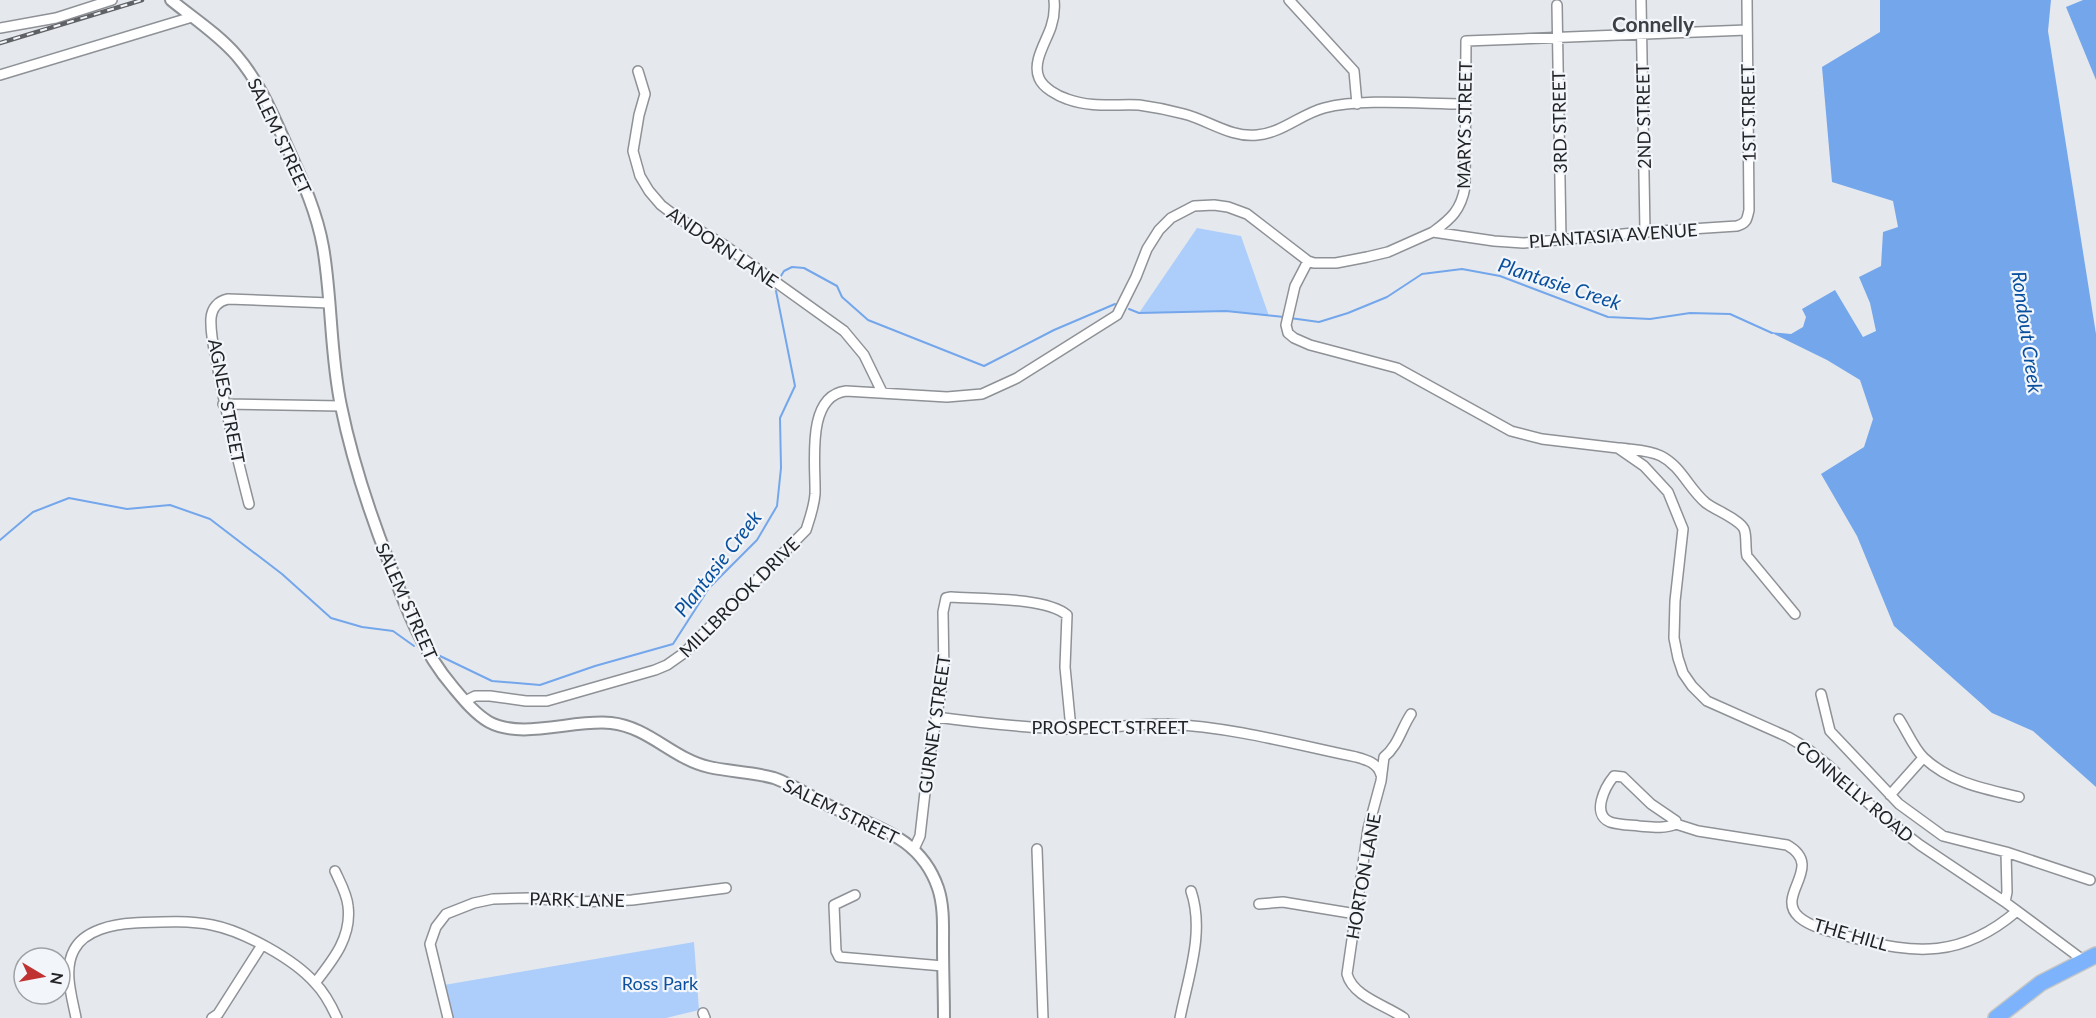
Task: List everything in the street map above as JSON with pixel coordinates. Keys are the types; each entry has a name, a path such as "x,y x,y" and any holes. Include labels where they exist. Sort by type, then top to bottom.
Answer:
{"highway":[{"path":"1996,1018 2035,987 2090,958"}],"street":[{"path":"0,28 56,18 112,0"},
{"name":"SALEM STREET","path":"171,0 236,55 254,78 272,113 316,217 323,247 341,406 376,531 424,646 444,676 465,701 489,722 512,728 594,722 632,727 696,763 771,777 897,836 914,849 929,868 938,887 942,919 944,1018"},
{"path":"1054,0 1052,25 1036,67 1039,79 1042,84 1066,99 1087,105 1154,107 1186,114 1236,133 1256,135 1276,130 1309,113 1326,108 1357,104 1465,104"},
{"path":"1289,0 1354,71 1357,104"},
{"name":"2ND STREET","path":"1641,0 1645,232"},
{"name":"1ST STREET","path":"1744,224 1749,210 1747,0"},
{"name":"3RD STREET","path":"1557,4 1561,240"},
{"path":"0,75 192,17"},
{"path":"1557,39 1747,30"},
{"name":"MARYS STREET","path":"1433,232 1445,223 1463,201 1466,41 1557,39"},
{"name":"ANDORN LANE","path":"638,71 645,94 633,151 640,176 649,191 661,205 678,218 724,245 844,331 864,354 882,392"},
{"name":"MILLBROOK DRIVE","path":"465,701 475,696 490,696 526,701 547,701 655,670 684,653 806,530 814,504 816,434 822,409 827,402 839,392 882,392 947,397 982,394 1017,378 1117,315 1137,277 1147,249 1159,230 1171,218 1194,206 1228,207 1247,214 1308,261"},
{"name":"PLANTASIA AVENUE","path":"1433,232 1523,243 1744,224"},
{"path":"1308,261 1336,263 1367,257 1388,252 1433,232"},
{"name":"CONNELLY ROAD","path":"1308,261 1295,286 1286,326 1288,333 1294,338 1310,345 1397,368 1511,431 1542,439 1618,448 1644,466 1668,492 1683,529 1675,601 1674,638 1683,673 1692,686 1707,701 1806,747 1882,816 1920,845 2090,958"},
{"name":"AGNES STREET","path":"249,504 223,404 211,318 213,310 222,300 238,298 329,303"},
{"path":"223,404 341,406"},
{"path":"1618,448 1661,456 1671,463 1700,498 1740,524 1744,530 1744,546 1747,556 1795,615"},
{"name":"GURNEY STREET","path":"914,849 920,836 944,674 943,612 946,598 1025,601 1064,612 1068,618 1065,667 1071,729"},
{"path":"1821,694 1830,731 1899,804 1943,836 2006,852 2090,880"},
{"name":"HORTON LANE","path":"1404,1018 1357,990 1349,980 1347,965 1368,829 1382,775 1384,757 1395,749 1401,728 1411,714"},
{"name":"PROSPECT STREET","path":"936,717 1005,726 1071,729 1167,724 1232,732 1356,757 1371,762 1382,775"},
{"path":"1899,719 1923,758 1947,774 1970,786 2019,796"},
{"path":"1890,795 1923,758"},
{"name":"THE HILL","path":"1677,824 1651,804 1623,777 1614,777 1607,785 1602,797 1601,808 1604,817 1610,822 1661,828 1677,824 1698,831 1787,845 1793,848 1803,863 1803,871 1791,900 1793,910 1799,918 1822,929 1858,939 1911,949 1933,950 1977,938 1993,930 2017,911"},
{"path":"1037,849 1043,1018"},
{"path":"2005,902 2006,852"},
{"path":"315,983 338,954 346,929 348,905 335,871"},
{"name":"PARK LANE","path":"448,1018 431,954 432,937 446,914 474,903 493,899 529,898 578,902 632,900 726,888"},
{"path":"1180,1018 1197,935 1197,915 1191,891"},
{"path":"855,895 834,905 836,951 840,957 943,966"},
{"path":"1259,904 1283,902 1356,914"},
{"path":"76,1018 70,984 70,958 75,947 102,929 161,922 211,924 232,930 262,945 315,983 337,1018"},
{"path":"217,1017 262,945"}],"green space":[{"path":"1197,228 1241,236 1269,316 1226,311 1139,313"},
{"name":"Ross Park","path":"694,942 699,1010 666,1018 452,1018 444,985"}],"water":[{"name":"Rondout Creek","path":"1880,0 2051,0 2048,31 2096,334 2096,787 2033,731 1992,713 1894,626 1857,536 1821,474 1864,447 1873,419 1860,380 1827,360 1770,332 1791,334 1803,327 1806,317 1802,309 1835,290 1863,337 1876,331 1870,303 1859,277 1881,266 1883,232 1898,227 1893,201 1832,182 1822,67 1880,32"},
{"path":"2083,0 2096,0 2096,80 2066,7"}],"waterway":[{"name":"Plantasie Creek","path":"779,279 784,271 792,267 804,268 837,286 842,297 868,320 984,366 1054,330 1115,304"},
{"name":"Plantasie Creek","path":"1290,318 1319,322 1387,297 1422,274 1462,269 1500,276 1608,317 1650,319 1690,313 1730,314 1772,333"},
{"name":"Plantasie Creek","path":"438,655 492,681 540,685 595,666 673,644 709,588 757,540 777,506 781,468 780,418 795,386 776,291"},
{"name":"Plantasie Creek","path":"1129,309 1139,313 1226,311 1284,317"},
{"name":"Plantasie Creek","path":"0,540 33,512 69,498 127,509 170,505 210,519 282,574 331,618 362,627 393,631 414,646"}],"railway":[{"path":"0,43 142,0"}],"district":[{"name":"Connelly","path":"1653,23"}]}
